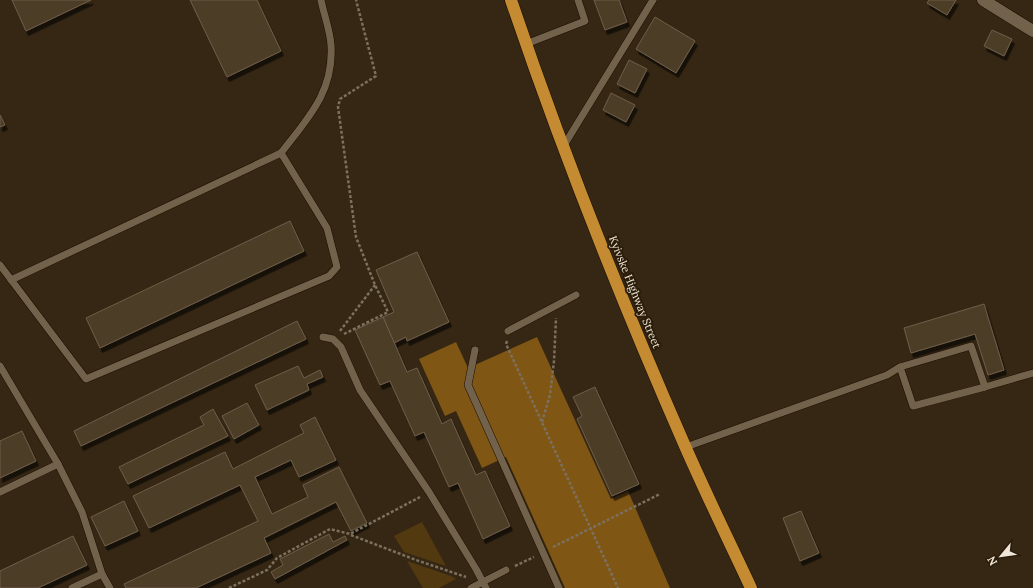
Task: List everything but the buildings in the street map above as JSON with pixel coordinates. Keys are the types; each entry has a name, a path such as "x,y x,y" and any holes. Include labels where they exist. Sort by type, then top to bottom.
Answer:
{"highway":[{"name":"Kyivske Highway Street","path":"511,0 562,147 631,320 686,447 751,588"}],"street":[{"path":"983,0 1033,31"}],"lane":[{"path":"11,280 281,153 315,110 331,67 331,44 321,0"},
{"path":"526,44 585,21 578,0"},
{"path":"562,147 653,0"},
{"path":"0,265 86,379 329,276 337,267 328,228 281,153"},
{"path":"508,331 576,295"},
{"path":"323,337 333,340 341,348 360,390 429,492 476,569 484,585"},
{"path":"686,447 887,375 900,367 971,346 986,387"},
{"path":"475,350 468,385 559,588"},
{"path":"0,367 58,464 82,512 102,574 110,588"},
{"path":"900,367 913,406 1033,373"},
{"path":"0,492 58,464"},
{"path":"472,588 484,585 506,570"},
{"path":"72,588 102,574"}],"path":[{"path":"333,340 388,312 375,285 356,237 338,107 340,99 376,76 356,0"},
{"path":"333,340 375,285"},
{"path":"542,423 550,395 554,361 557,304"},
{"path":"508,331 506,344 618,588"},
{"path":"350,534 429,492"},
{"path":"506,570 660,494"},
{"path":"229,588 267,570 277,558 330,529 350,534 484,585"}],"shaded area":[{"path":"537,337 611,499 628,491 670,588 565,588 506,457 482,468 456,411 445,416 419,359 456,342 468,368"},
{"path":"422,522 446,566 404,552 394,536"},
{"path":"407,561 456,579 439,588 423,588"}]}
